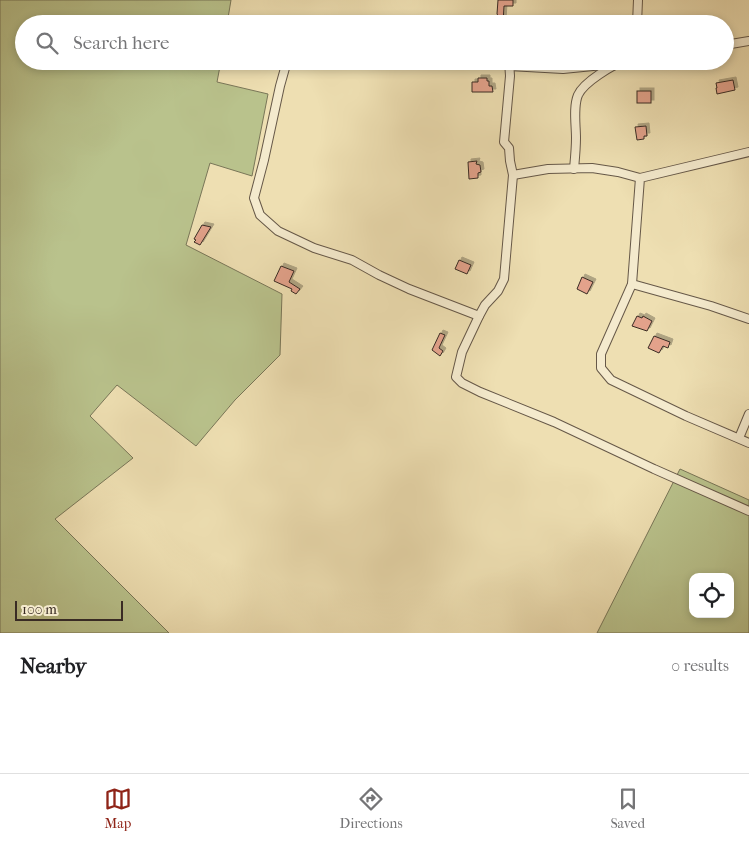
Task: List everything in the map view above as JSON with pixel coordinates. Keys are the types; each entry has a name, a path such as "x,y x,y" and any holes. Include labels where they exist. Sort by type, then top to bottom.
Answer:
{"street":[{"path":"637,15 638,0"},
{"path":"734,44 749,41"},
{"path":"284,70 254,198 260,215 278,231 314,248 352,260 410,289 479,316"},
{"path":"510,70 504,142 509,148 513,174 504,279 498,291 485,305 479,316 462,352 456,378 480,392 554,422 749,511"},
{"path":"574,169 575,114 578,94 589,82 607,70"},
{"path":"513,174 548,169 592,168 640,178 749,152"},
{"path":"640,178 632,284 601,354 601,368 611,380 686,416 749,443"},
{"path":"632,284 711,306 749,319"},
{"path":"739,438 749,414"}],"green space":[{"path":"0,0 231,0 228,15 15,15 15,70 219,70 217,82 268,94 252,176 210,163 186,245 282,294 280,355 235,400 196,446 117,385 90,416 133,458 55,519 169,633 0,633"},
{"path":"680,469 749,500 749,633 597,633"}],"building":[{"path":"498,0 513,0 513,6 504,6 503,15 497,14"},
{"path":"478,78 487,78 493,92 472,92 472,82 478,82"},
{"path":"733,80 735,90 717,94 716,83"},
{"path":"637,91 651,91 651,103 637,103"},
{"path":"646,126 647,136 644,136 644,139 637,140 635,127"},
{"path":"477,161 476,164 480,165 481,172 478,173 478,178 469,179 468,162"},
{"path":"202,225 211,227 200,245 194,242 196,240 194,239"},
{"path":"459,260 471,265 467,274 455,269"},
{"path":"281,266 294,271 289,282 300,289 296,294 291,291 292,289 274,281"},
{"path":"582,277 593,282 587,294 577,289"},
{"path":"637,316 642,318 643,316 652,321 647,331 632,326"},
{"path":"440,333 445,335 439,348 443,351 440,356 432,350"},
{"path":"654,336 670,342 668,348 663,346 659,353 648,348"}]}
